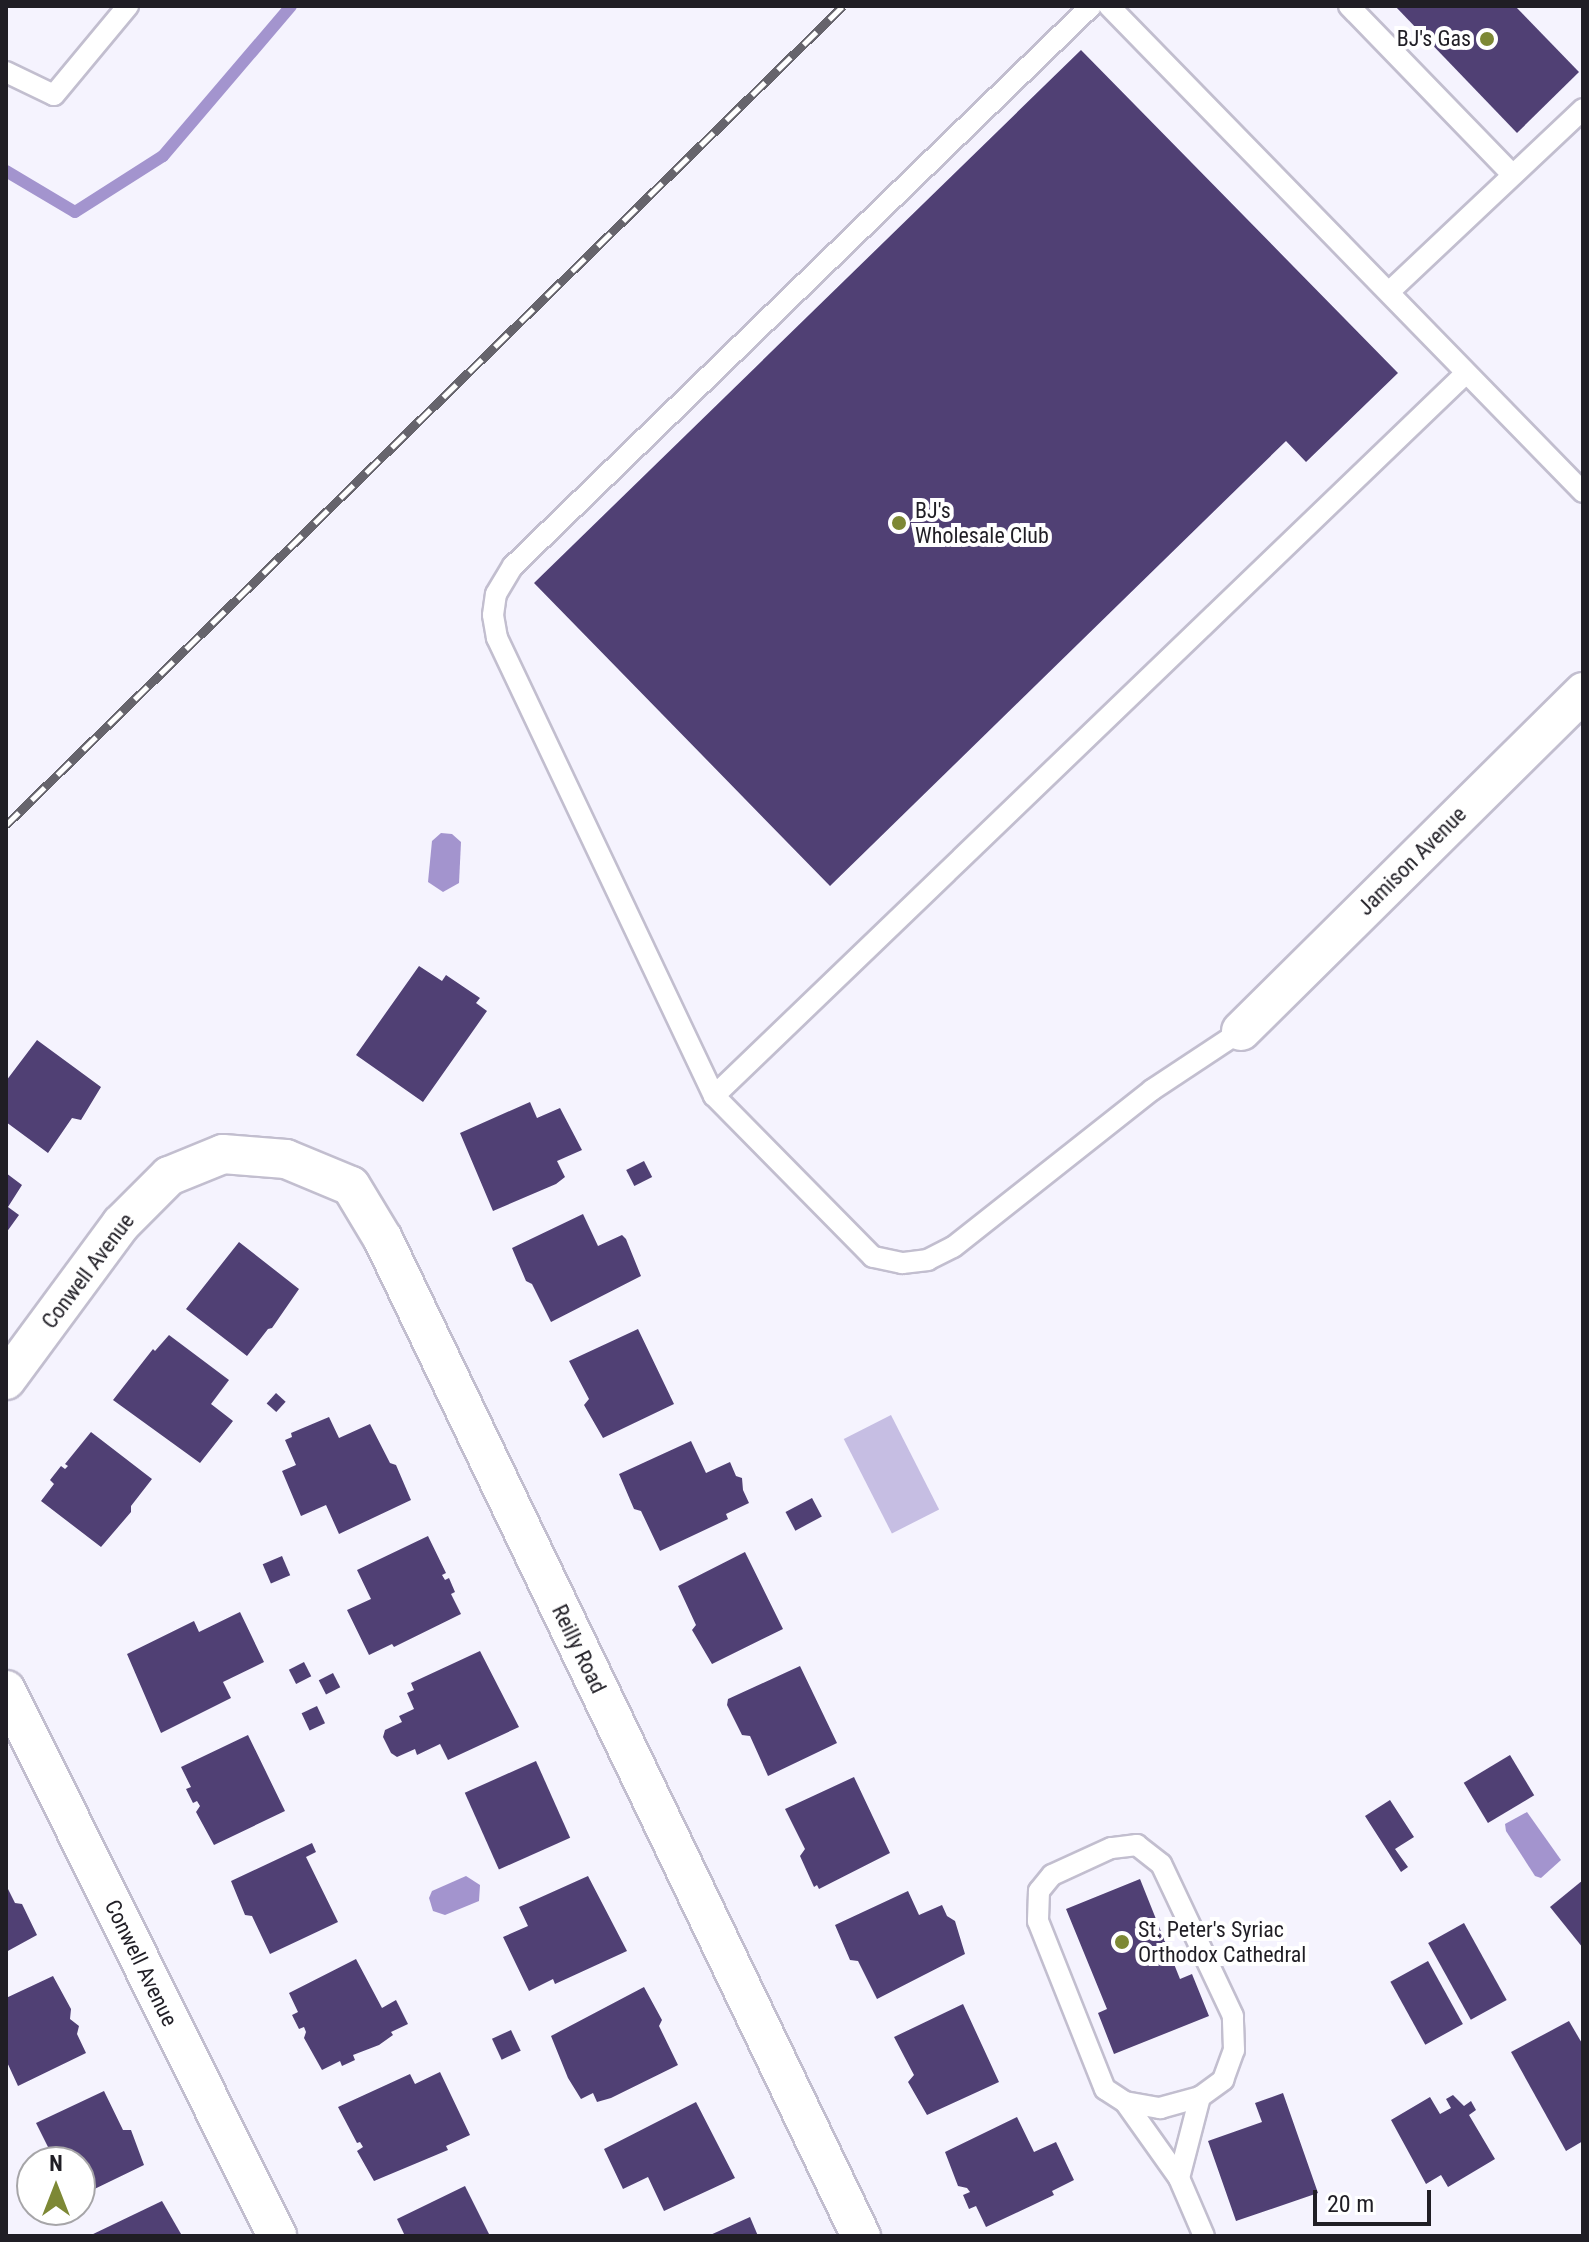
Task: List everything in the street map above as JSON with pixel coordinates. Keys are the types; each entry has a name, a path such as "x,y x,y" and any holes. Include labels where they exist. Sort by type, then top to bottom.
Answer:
{"street":[{"name":"Jamison Avenue","path":"1241,1031 1583,692"},
{"name":"Conwell Avenue","path":"6,1380 121,1224 169,1176 223,1154"},
{"name":"Reilly Road","path":"223,1154 286,1159 351,1186 383,1239 861,2236"},
{"name":"Conwell Avenue","path":"6,1690 277,2236"}],"lane":[{"path":"6,72 54,95 128,6"},
{"path":"1091,6 513,566 496,594 493,615 497,638 714,1096 873,1257 902,1263 928,1260 953,1247 1152,1090 1241,1031"},
{"path":"1109,6 1583,492"},
{"path":"1349,6 1513,175"},
{"path":"1389,292 1583,109"},
{"path":"714,1096 1466,373"},
{"path":"1125,2102 1160,2108 1200,2097 1223,2080 1234,2050 1233,2016 1161,1864 1137,1845 1111,1848 1052,1875 1039,1891 1038,1921 1105,2089 1125,2102 1179,2178 1204,2236"},
{"path":"1179,2178 1200,2097"}],"shaded area":[{"path":"441,833 452,834 461,842 459,883 443,892 428,882 432,841"},
{"path":"891,1415 939,1509 892,1534 844,1439"},
{"path":"1527,1812 1561,1860 1541,1878 1535,1876 1506,1831 1505,1824"},
{"path":"466,1876 480,1885 479,1901 445,1915 433,1911 429,1898 432,1891"}],"building":[{"name":"BJ's Gas","path":"1395,6 1515,6 1579,72 1517,133"},
{"name":"BJ's Wholesale Club","path":"1081,50 1398,373 1306,462 1286,441 830,886 534,583"},
{"path":"419,966 442,981 446,975 480,998 476,1003 487,1011 423,1102 356,1055"},
{"path":"37,1040 101,1087 81,1120 72,1118 48,1153 6,1122 6,1081"},
{"path":"530,1102 537,1118 560,1108 582,1150 557,1161 565,1177 556,1184 493,1211 460,1133"},
{"path":"644,1161 652,1177 634,1186 626,1170"},
{"path":"6,1173 22,1185 8,1207 19,1215 6,1233"},
{"path":"583,1214 598,1246 622,1235 626,1239 641,1276 551,1322 532,1284 526,1281 512,1248"},
{"path":"239,1242 299,1289 272,1328 247,1356 186,1309"},
{"path":"638,1329 674,1404 603,1438 584,1405 589,1399 569,1361"},
{"path":"169,1335 229,1380 211,1404 233,1421 200,1463 113,1400 153,1349 155,1351"},
{"path":"276,1393 286,1402 276,1412 267,1403"},
{"path":"329,1417 339,1438 370,1424 390,1463 396,1465 411,1500 339,1534 326,1505 301,1516 282,1471 296,1465 285,1440 292,1437 291,1433"},
{"path":"91,1432 152,1479 131,1506 131,1512 101,1547 41,1501 54,1484 50,1480 61,1466 65,1469 68,1466 65,1464"},
{"path":"691,1441 706,1473 730,1462 736,1476 742,1478 749,1503 726,1514 728,1519 660,1551 641,1511 634,1509 619,1474"},
{"path":"812,1498 822,1517 795,1531 786,1512"},
{"path":"428,1536 446,1573 442,1575 445,1580 449,1578 455,1592 451,1594 461,1614 394,1647 392,1644 369,1655 347,1610 371,1599 357,1570"},
{"path":"745,1552 783,1629 712,1664 692,1630 696,1625 678,1586"},
{"path":"282,1556 290,1575 271,1584 263,1564"},
{"path":"240,1612 264,1662 223,1682 231,1698 161,1733 127,1654 194,1621 199,1632"},
{"path":"480,1651 519,1727 448,1760 440,1744 417,1755 415,1749 397,1757 391,1753 383,1737 385,1730 402,1722 399,1716 414,1709 407,1693 414,1690 411,1683"},
{"path":"304,1662 311,1676 296,1684 289,1670"},
{"path":"800,1666 837,1743 768,1776 750,1736 742,1735 727,1705 728,1699"},
{"path":"333,1673 340,1687 326,1695 319,1680"},
{"path":"317,1706 325,1723 310,1730 302,1713"},
{"path":"248,1735 285,1811 214,1845 196,1812 200,1806 197,1801 193,1803 186,1789 191,1787 181,1767"},
{"path":"1510,1755 1534,1795 1488,1823 1464,1783"},
{"path":"536,1761 570,1838 499,1869 465,1793"},
{"path":"854,1777 890,1853 819,1889 817,1885 814,1887 800,1856 805,1849 785,1809"},
{"path":"1390,1800 1414,1837 1395,1849 1408,1867 1401,1872 1365,1816"},
{"path":"312,1843 316,1852 306,1857 338,1922 270,1954 252,1916 245,1915 231,1881"},
{"path":"588,1876 627,1951 555,1984 553,1979 529,1991 503,1937 528,1926 519,1907"},
{"name":"St. Peter's Syriac Orthodox Cathedral","path":"1140,1879 1180,1979 1192,1974 1209,2016 1114,2054 1098,2013 1107,2009 1066,1909"},
{"path":"1583,1880 1583,1948 1550,1907"},
{"path":"6,1885 15,1903 22,1904 37,1935 6,1952"},
{"path":"908,1891 919,1915 942,1905 947,1916 955,1921 965,1954 877,1999 858,1961 850,1960 835,1925"},
{"path":"1464,1923 1507,2000 1471,2020 1428,1943"},
{"path":"356,1959 382,2008 396,2000 408,2024 391,2032 393,2035 379,2045 353,2055 355,2060 342,2066 340,2061 322,2070 304,2038 304,2027 299,2029 292,2015 298,2012 289,1993"},
{"path":"1428,1961 1463,2024 1425,2045 1390,1982"},
{"path":"53,1976 71,2009 70,2019 79,2026 77,2034 86,2053 18,2086 6,2060 6,1998"},
{"path":"644,1987 662,2020 659,2026 678,2065 611,2098 597,2102 593,2093 581,2099 568,2078 551,2036"},
{"path":"963,2004 999,2082 927,2115 908,2082 914,2075 894,2037"},
{"path":"1569,2021 1583,2045 1583,2141 1566,2151 1511,2052"},
{"path":"511,2030 521,2051 502,2060 492,2039"},
{"path":"440,2072 470,2135 446,2146 448,2150 374,2181 357,2151 363,2147 360,2142 357,2143 338,2107 410,2074 415,2084"},
{"path":"104,2091 123,2130 131,2130 144,2165 96,2188 96,2146 48,2146 36,2123"},
{"path":"1283,2093 1318,2193 1236,2221 1208,2141 1262,2122 1255,2103"},
{"path":"1453,2095 1464,2106 1471,2101 1476,2110 1469,2115 1495,2159 1448,2187 1441,2175 1426,2184 1391,2120 1430,2097 1440,2114 1451,2108 1446,2099"},
{"path":"696,2102 735,2178 664,2211 648,2177 623,2189 604,2149"},
{"path":"1017,2117 1034,2152 1056,2142 1074,2180 1052,2191 1054,2195 986,2227 976,2206 969,2209 963,2195 970,2192 958,2186 945,2152"},
{"path":"465,2186 490,2236 405,2236 397,2219"},
{"path":"162,2201 181,2234 89,2236"},
{"path":"750,2217 758,2236 708,2236"}],"waterway":[{"path":"6,171 75,212 163,156 291,6"}],"railway":[{"path":"6,825 843,6"}],"place":[{"name":"BJ's Gas","path":"1487,39"},
{"name":"BJ's Wholesale Club","path":"899,523"},
{"name":"St. Peter's Syriac Orthodox Cathedral","path":"1122,1942"}]}
